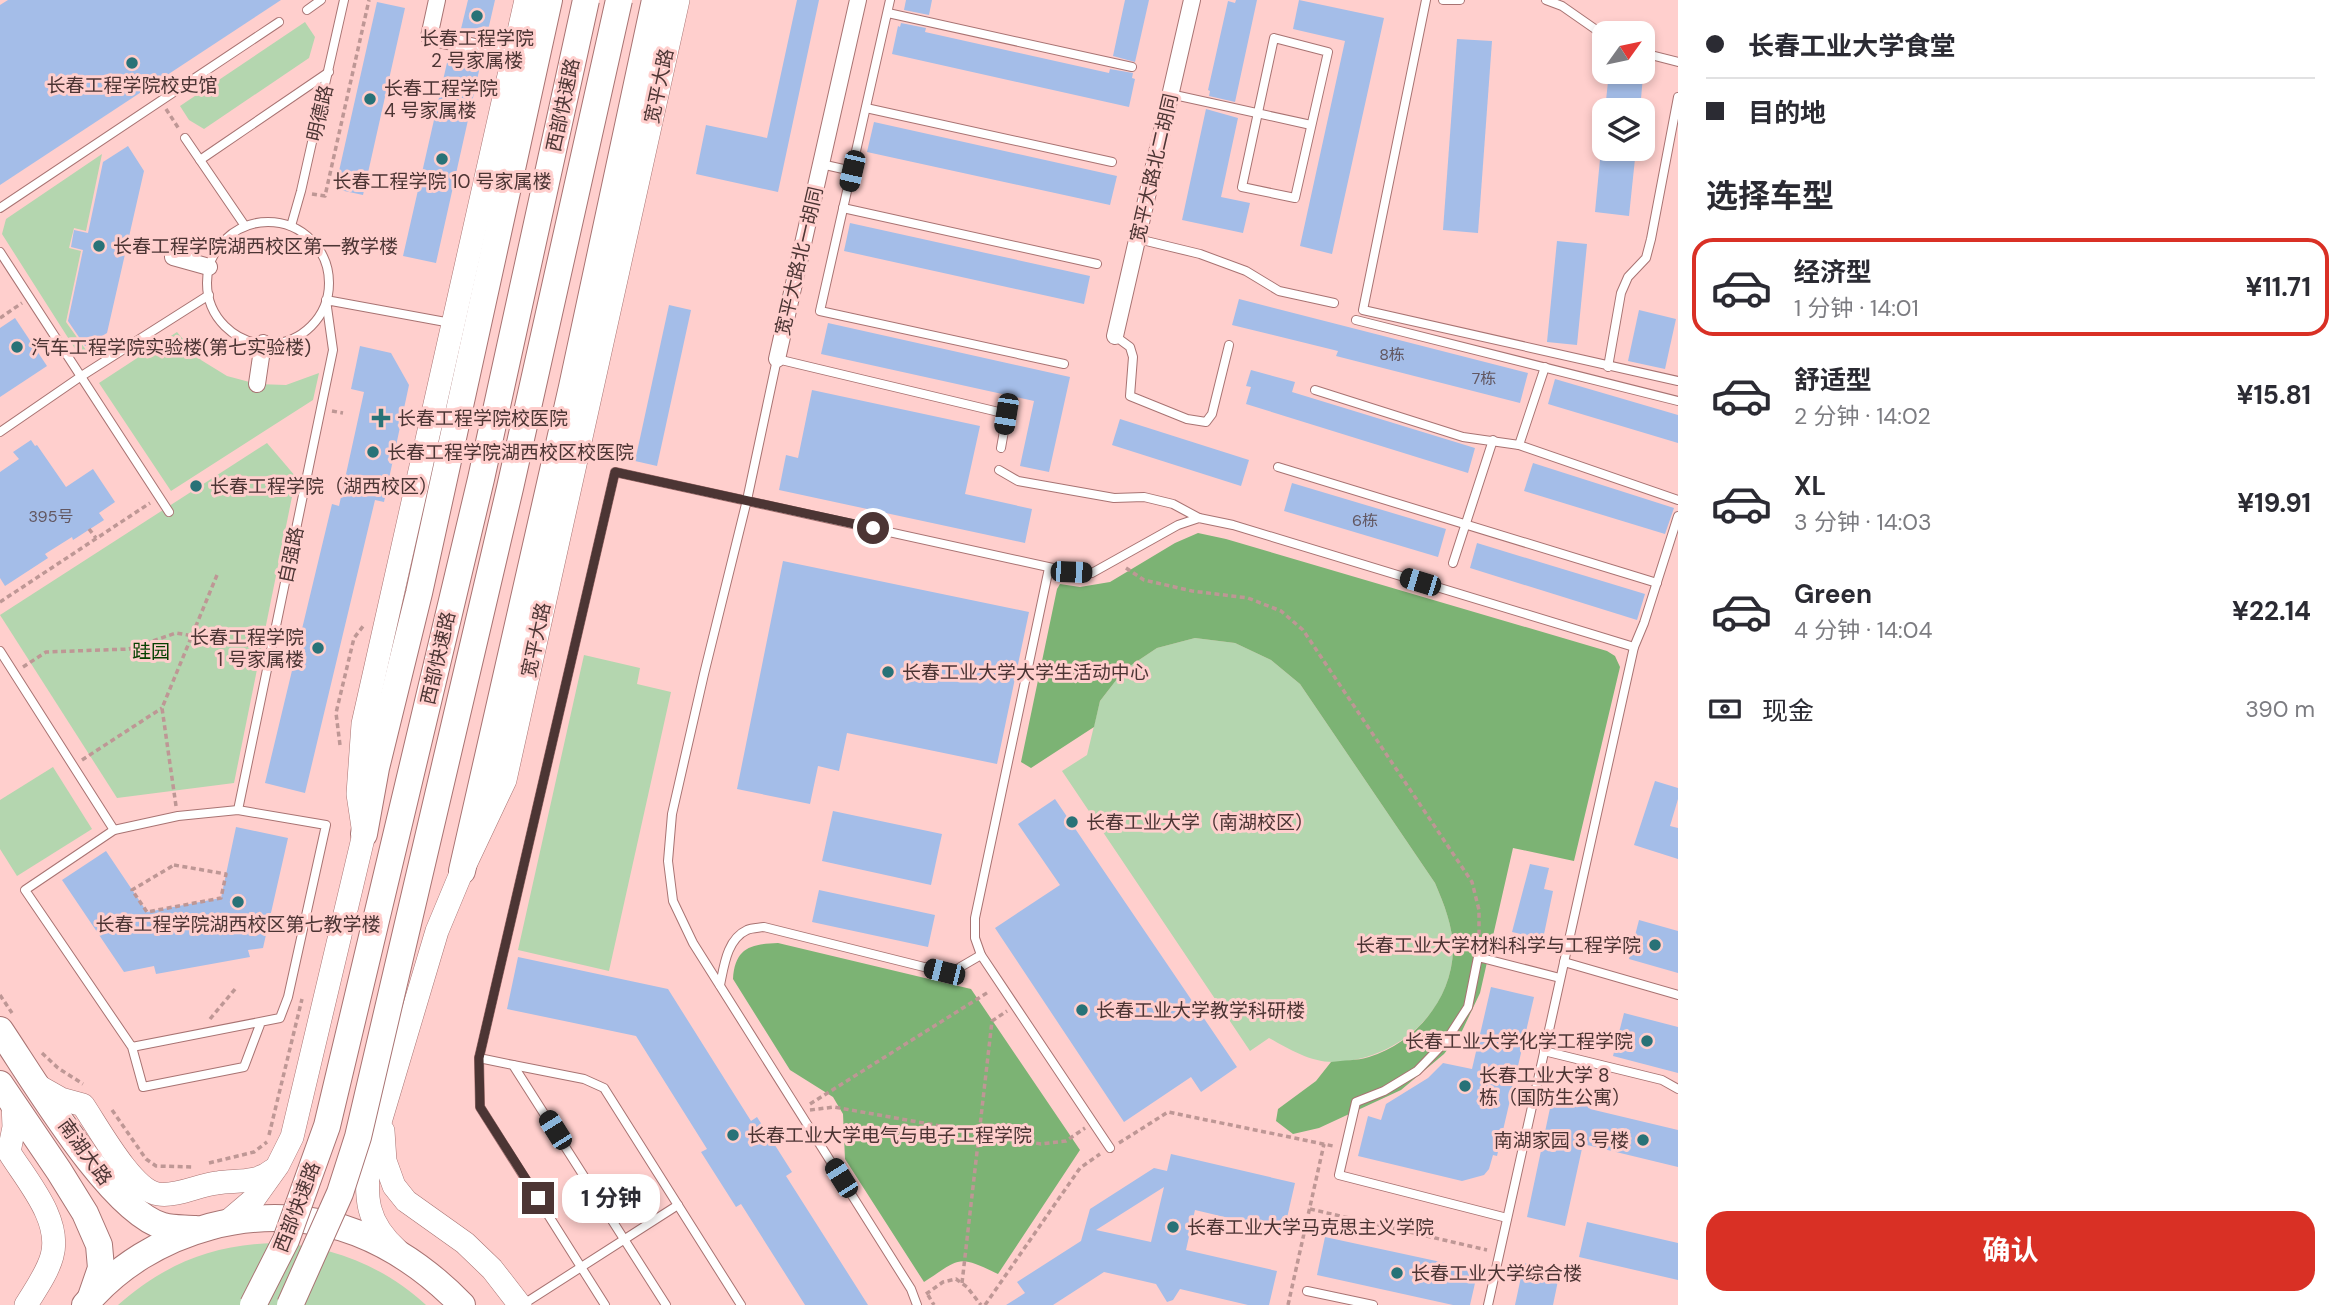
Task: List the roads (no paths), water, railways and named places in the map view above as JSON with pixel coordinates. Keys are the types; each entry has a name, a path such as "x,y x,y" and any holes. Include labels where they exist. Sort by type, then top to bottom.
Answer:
{"main road":[{"path":"364,834 358,793 363,724 526,0"},
{"path":"213,1226 253,1200 278,1166 292,1137 419,593 548,0"},
{"name":"西部快速路","path":"253,1305 286,1240 327,1126 481,480 586,0"},
{"name":"西部快速路","path":"290,1305 340,1193 358,1138 510,488 619,0"},
{"path":"462,871 572,387 655,0"},
{"name":"宽平大路","path":"402,1255 383,1237 373,1221 366,1189 369,1158 437,931 505,780 678,0"},
{"name":"南湖大路","path":"7,1023 38,1086 80,1148 116,1194 135,1212 163,1226 213,1226"},
{"path":"38,1086 61,1099 83,1105 134,1181 160,1195 215,1183 253,1180 265,1177 278,1166"},
{"path":"6,1094 14,1128 9,1152 45,1209 53,1235 52,1255 41,1281 26,1305"},
{"name":"南湖大路","path":"6,1094 66,1182 85,1213 99,1245 101,1268 88,1301"},
{"path":"381,1115 385,1161 394,1186 406,1201 465,1243 492,1269 521,1305"},
{"path":"88,1301 110,1279 142,1256 176,1238 213,1226 252,1219 304,1220 355,1232 424,1269 462,1305"}],"street":[{"path":"436,0 429,37 498,52"},
{"name":"宽平大路北一胡同","path":"776,359 858,0"},
{"name":"宽平大路北二胡同","path":"1115,336 1192,0"},
{"path":"173,257 209,267"},
{"path":"257,384 263,343"}],"lane":[{"name":"明德路","path":"291,226 344,0"},
{"path":"890,0 820,310 1064,364"},
{"path":"1426,0 1363,310 1678,381"},
{"path":"1443,0 1460,0"},
{"path":"1546,0 1562,6 1592,27"},
{"path":"307,10 319,1"},
{"path":"888,12 1132,67"},
{"path":"0,208 279,22"},
{"path":"1274,38 1328,52 1311,125 1295,198 1242,187 1274,38"},
{"path":"1656,56 1678,62"},
{"path":"200,160 329,72"},
{"path":"1170,94 1311,125"},
{"path":"1608,367 1621,293 1628,277 1646,258 1651,239 1678,97"},
{"path":"866,108 1112,162"},
{"path":"185,138 245,226"},
{"path":"821,164 852,171"},
{"path":"843,208 1097,264"},
{"path":"265,222 291,226 317,247 327,265 329,286 324,307 313,325 296,338 276,344 255,343 235,335 221,322 211,306 207,287 209,267 216,250 229,235 245,226 265,222"},
{"path":"1138,239 1199,254 1246,271 1279,291 1334,303"},
{"path":"0,252 169,512"},
{"path":"0,432 80,377 209,295"},
{"path":"326,300 454,323"},
{"name":"自强路","path":"238,810 333,350 326,300"},
{"path":"1356,320 1678,401"},
{"path":"1115,336 1130,347 1133,357 1130,396 1187,419 1206,422 1212,414 1229,345"},
{"path":"917,1303 911,1289 693,943 673,901 668,861 672,814 747,500 776,359 1006,414 1001,448"},
{"path":"1518,445 1545,367"},
{"path":"1315,390 1463,437 1518,445 1678,500"},
{"path":"1452,563 1493,440"},
{"path":"1278,467 1657,583"},
{"path":"999,470 1018,481 1114,498 1144,497 1173,504 1199,518 1233,525 1634,647"},
{"path":"606,1305 480,1107 479,1058 615,472 1049,568 1092,573 1178,525 1199,518"},
{"path":"1488,1305 1634,647 1678,516"},
{"path":"1049,568 975,918 975,938 981,956 1110,1148"},
{"path":"0,650 114,830"},
{"path":"132,1047 280,1018 288,997 326,825 238,810 178,816 114,830 25,890 132,1047 143,1087 244,1067 261,1022"},
{"path":"720,985 724,964 734,941 747,930 764,927 944,972 957,969 981,956"},
{"path":"1507,1218 1339,1175 1356,1102 1384,1091 1417,1071 1446,1041 1468,1007 1478,957 1560,978"},
{"path":"1564,962 1678,995"},
{"path":"1544,1051 1662,1080 1678,1089"},
{"path":"479,1058 584,1079 604,1088 741,1305"},
{"path":"513,1065 667,1305"},
{"path":"521,1305 678,1205"},
{"path":"1307,1291 1373,1305"}],"place":[{"name":"长春工程学院 2 号家属楼","path":"477,16"},
{"name":"长春工程学院校史馆","path":"132,63"},
{"name":"长春工程学院 4 号家属楼","path":"370,99"},
{"name":"长春工程学院 10 号家属楼","path":"442,159"},
{"name":"长春工程学院湖西校区第一教学楼","path":"99,246"},
{"name":"汽车工程学院实验楼(第七实验楼)","path":"17,347"},
{"name":"长春工程学院校医院","path":"381,418"},
{"name":"长春工程学院湖西校区校医院","path":"373,452"},
{"name":"长春工程学院（湖西校区）","path":"196,486"},
{"name":"长春工程学院 1 号家属楼","path":"318,648"},
{"name":"长春工业大学大学生活动中心","path":"888,672"},
{"name":"长春工业大学（南湖校区）","path":"1072,822"},
{"name":"长春工程学院湖西校区第七教学楼","path":"238,902"},
{"name":"长春工业大学材料科学与工程学院","path":"1655,945"},
{"name":"长春工业大学教学科研楼","path":"1082,1010"},
{"name":"长春工业大学化学工程学院","path":"1647,1041"},
{"name":"长春工业大学 8 栋（国防生公寓）","path":"1465,1086"},
{"name":"长春工业大学电气与电子工程学院","path":"733,1135"},
{"name":"南湖家园 3 号楼","path":"1643,1140"},
{"name":"长春工业大学马克思主义学院","path":"1173,1227"},
{"name":"长春工业大学综合楼","path":"1397,1273"}],"park label":[{"name":"跬园","path":"151,651"}]}
